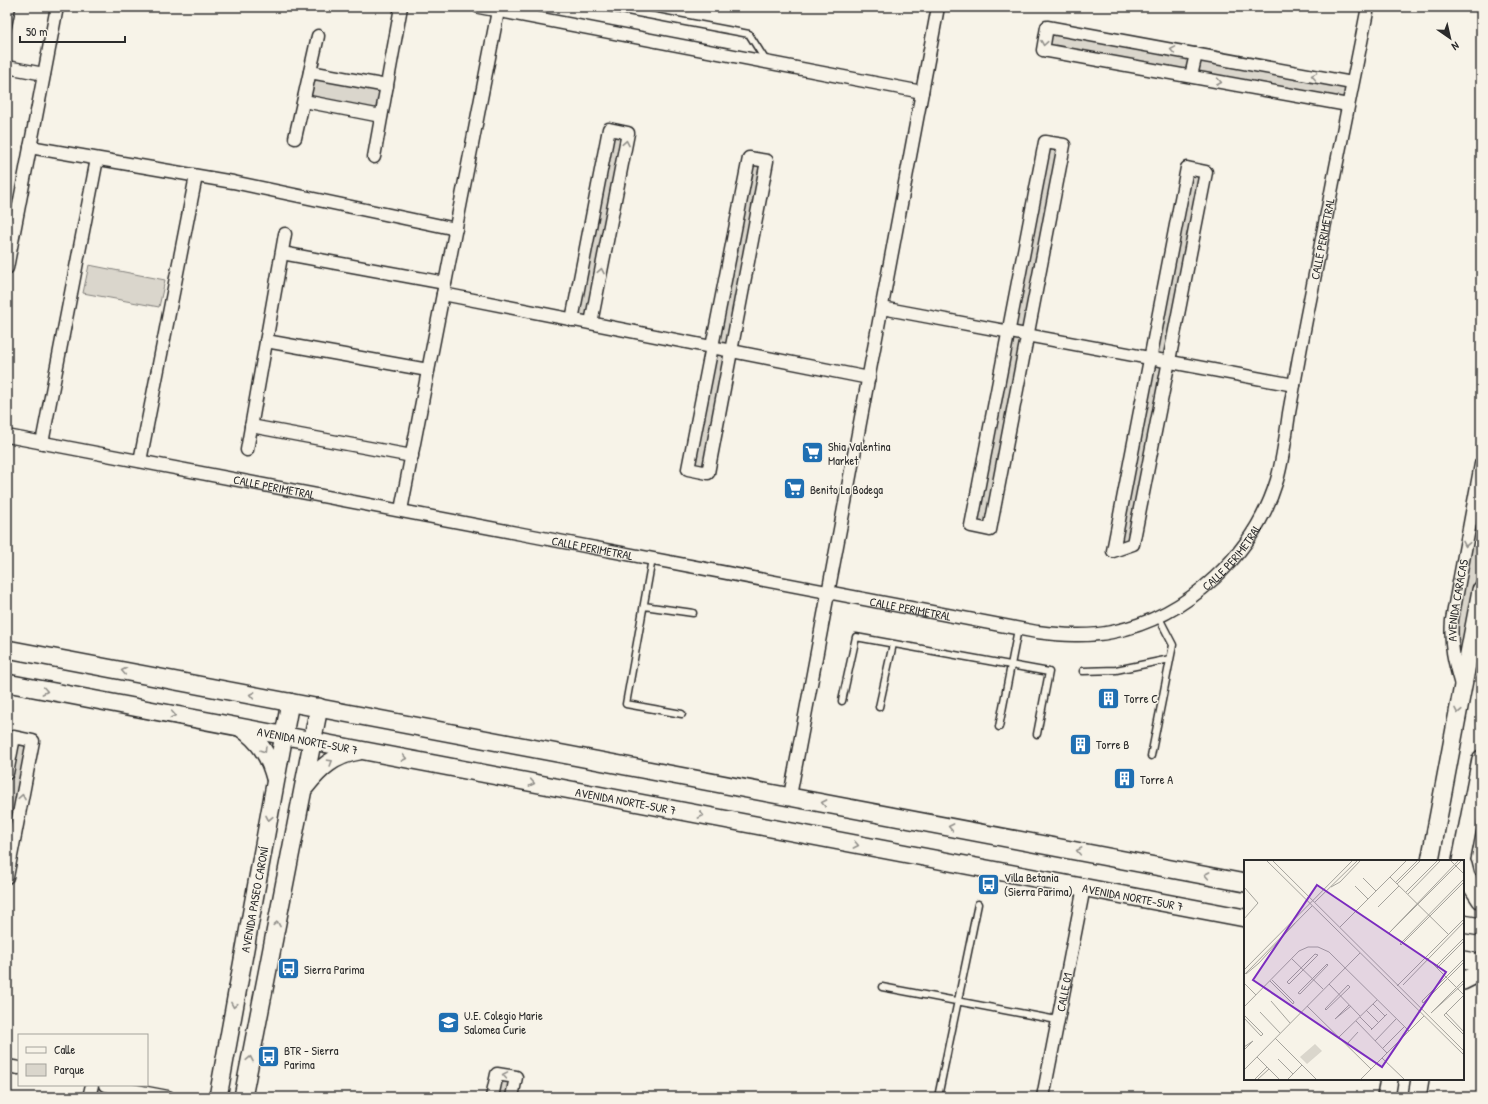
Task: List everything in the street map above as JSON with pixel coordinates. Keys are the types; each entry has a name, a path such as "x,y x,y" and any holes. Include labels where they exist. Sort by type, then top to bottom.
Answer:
{"main road":[{"name":"AVENIDA CARACAS","path":"1430,858 1481,590"},
{"path":"7,649 1244,883"},
{"name":"AVENIDA NORTE-SUR 7","path":"7,683 1244,918"},
{"name":"AVENIDA PASEO CARONÍ","path":"218,1097 290,702"},
{"path":"243,1097 319,708"},
{"path":"240,728 262,747 272,765 276,780"},
{"path":"303,789 325,764 338,756 366,750"},
{"path":"1462,860 1481,759"},
{"path":"1464,869 1466,876 1481,900"},
{"path":"1464,924 1481,927"},
{"path":"1464,960 1481,963"},
{"path":"1464,980 1481,972"},
{"path":"1386,1097 1389,1080"},
{"path":"1417,1097 1420,1080"}],"street":[{"path":"7,268 57,7"},
{"path":"374,157 401,7"},
{"path":"479,7 922,92"},
{"path":"790,796 938,7"},
{"name":"CALLE PERIMETRAL","path":"7,436 652,558 828,594 1018,629 1064,636 1088,635 1130,628 1158,616 1193,595 1215,577 1248,540 1260,520 1278,478 1294,385 1368,7"},
{"path":"401,510 498,11"},
{"path":"1348,105 1043,50 1047,27 1352,83"},
{"path":"296,138 318,36"},
{"path":"1191,76 1196,54"},
{"path":"7,67 44,74"},
{"path":"310,72 387,86"},
{"path":"304,101 381,116"},
{"path":"572,320 609,130 628,133 591,323"},
{"path":"1045,142 1064,145 1028,336 990,530 971,526 1045,142"},
{"path":"30,147 196,176 456,229"},
{"path":"748,158 767,161 708,473 688,469 712,347 748,158"},
{"path":"42,443 98,159"},
{"path":"1187,168 1206,172 1169,362 1133,544 1113,551 1187,168"},
{"path":"140,461 196,176"},
{"path":"247,450 285,234"},
{"path":"282,253 444,289 572,320 869,378"},
{"path":"882,308 1294,385"},
{"path":"266,341 428,370"},
{"path":"251,426 412,456"},
{"name":"AVENIDA CARACAS","path":"1462,689 1452,652 1450,637 1481,464"},
{"path":"7,773 14,737 33,741 7,877"},
{"name":"CALLE 01","path":"1043,1097 1084,887"},
{"path":"7,1066 18,1068"},
{"path":"492,1097 497,1074 516,1077 512,1097"},
{"path":"89,1097 92,1086"},
{"path":"109,1089 168,1097"}],"lane":[{"path":"7,31 12,7"},
{"path":"606,7 749,34 767,62"},
{"path":"652,558 626,704 682,714"},
{"path":"644,606 693,613"},
{"path":"1151,756 1173,645 1158,616"},
{"path":"999,727 1018,629"},
{"path":"842,701 856,637 1049,672 1037,734"},
{"path":"880,707 893,644"},
{"path":"1083,671 1116,670 1170,659"},
{"path":"938,1097 978,904"},
{"path":"882,987 1057,1020"}],"green space":[{"path":"1047,27 1352,83 1348,105 1043,50"},
{"path":"310,72 387,86 381,116 304,101"},
{"path":"609,129 628,133 591,323 572,320"},
{"path":"1045,142 1064,145 990,530 971,526"},
{"path":"749,158 767,161 708,473 688,469"},
{"path":"1187,168 1206,172 1133,544 1113,551"},
{"path":"89,265 165,280 159,307 83,293"},
{"path":"1481,464 1481,590 1462,689 1452,620"},
{"path":"14,737 33,741 7,877 7,773"},
{"path":"497,1074 516,1077 512,1097 492,1097"},
{"path":"92,1086 112,1086 110,1097 89,1097"}],"place":[{"name":"Shia Valentina Market","path":"812,453"},
{"name":"Benito La Bodega","path":"795,489"},
{"name":"Torre C","path":"1109,698"},
{"name":"Torre B","path":"1080,744"},
{"name":"Torre A","path":"1124,779"},
{"name":"Villa Betania (Sierra Parima)","path":"988,884"},
{"name":"Sierra Parima","path":"289,969"},
{"name":"U.E. Colegio Marie Salomea Curie","path":"448,1022"},
{"name":"BTR - Sierra Parima","path":"269,1057"}]}
